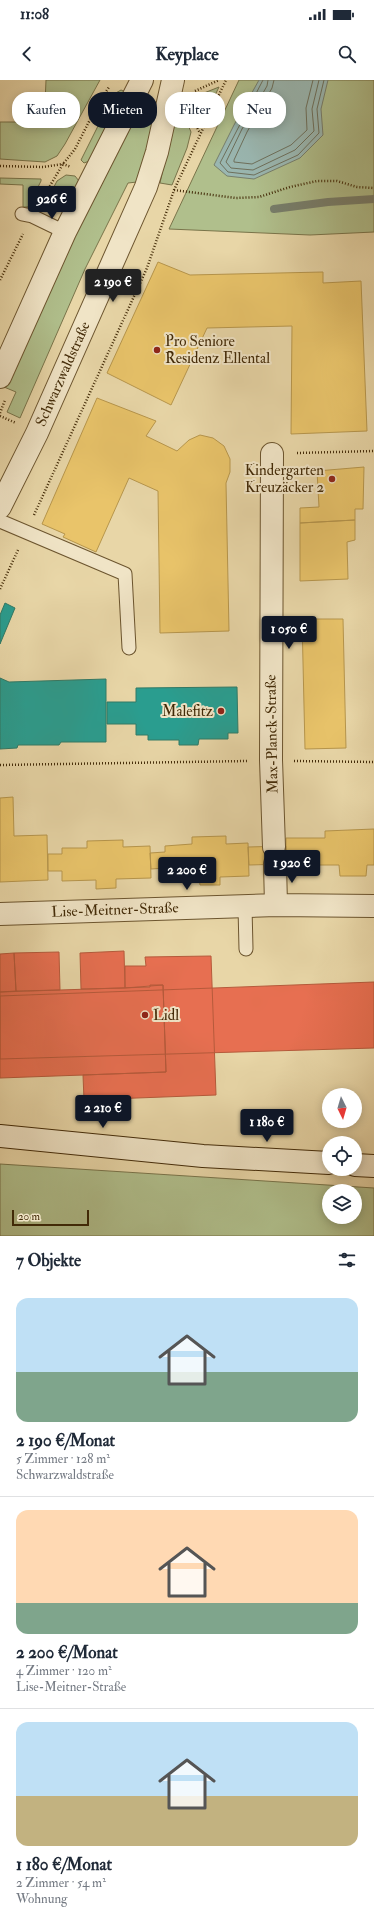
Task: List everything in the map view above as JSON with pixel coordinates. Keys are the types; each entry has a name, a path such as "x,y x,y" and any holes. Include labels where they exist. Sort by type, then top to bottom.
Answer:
{"street":[{"path":"4,385 65,232 142,80"},
{"name":"Schwarzwaldstraße","path":"0,507 38,433 146,186 157,152 173,80"},
{"name":"Max-Planck-Straße","path":"272,454 271,760 276,905"},
{"name":"Lise-Meitner-Straße","path":"0,914 276,905 374,906"},
{"path":"0,1136 203,1156 322,1163"},
{"path":"362,1165 374,1166"}],"lane":[{"path":"22,214 32,216 65,232"},
{"path":"0,522 125,574 129,648"},
{"path":"245,907 246,949"}],"path":[{"path":"193,92 219,80"},
{"path":"0,589 147,268 174,190 226,80"},
{"path":"0,166 43,167 63,164 76,149 97,106 109,86"},
{"path":"174,190 236,198 259,197 310,183 337,181 357,187 374,188"},
{"path":"0,413 4,385"},
{"path":"0,416 20,424"},
{"path":"272,454 374,451"},
{"path":"0,765 271,760 374,762"}],"green space":[{"path":"46,80 100,80 93,92 88,92 88,102 80,117 80,92 46,92"},
{"path":"239,80 374,80 374,232 310,235 169,229 216,128 225,128 225,110 233,93 233,128 286,128 286,92 233,92"},
{"path":"219,87 217,92 206,92"},
{"path":"157,103 161,104 157,117"},
{"path":"0,122 12,122 12,128 74,128 57,156 45,162 0,159"},
{"path":"97,128 109,128 92,160 84,163 81,160"},
{"path":"128,128 154,128 137,182 128,183 85,269 20,418 7,412 16,392 4,387 69,242"},
{"path":"172,128 189,128 191,132 187,148 172,185 160,183"},
{"path":"66,175 75,176 79,181 66,207 44,206 57,181"},
{"path":"0,178 41,179 41,181 28,207 23,207 23,185 0,184"},
{"path":"0,1164 322,1185 322,1224 362,1224 362,1187 374,1188 374,1236 0,1236"}],"water":[{"path":"259,80 328,80 321,109 323,135 300,158 254,179 227,176 214,165 233,127 286,128 286,92 252,92"}],"building: Wohnen":[{"name":"Pro Seniore Residenz Ellental","path":"158,262 190,275 323,272 323,283 361,281 367,431 291,434 292,326 207,328 171,405 107,373"},
{"path":"97,398 156,421 146,436 177,451 189,440 200,435 213,438 224,446 230,459 230,472 226,483 229,631 160,633 158,491 129,478 96,552 63,537 65,534 42,524"},
{"path":"364,467 363,509 355,509 355,520 300,523 300,508 319,507 317,471"},
{"path":"355,520 355,540 347,542 348,579 300,581 300,523"},
{"path":"302,619 343,619 346,748 305,749"},
{"path":"13,797 14,836 47,835 48,880 0,882 0,798"},
{"path":"374,829 374,865 367,865 366,876 340,876 339,865 313,865 314,873 286,874 286,838 325,838 325,831"},
{"path":"226,836 226,844 248,843 249,876 220,877 220,885 200,885 199,877 166,878 165,868 151,869 150,853 165,852 165,846 192,844 192,837"},
{"path":"123,840 123,847 150,846 151,878 116,879 116,888 96,889 96,880 62,881 62,871 48,871 48,854 62,854 62,848 87,848 87,841"},
{"path":"286,846 286,864 249,865 248,847"}],"building: Handel":[{"path":"124,951 125,988 81,989 80,953"},
{"path":"59,952 60,990 16,991 14,953"},
{"path":"14,953 16,991 0,992 0,954"},
{"path":"211,956 216,1095 84,1100 83,1075 166,1072 163,985 125,988 125,966 146,966 145,957"},
{"path":"374,982 374,1048 0,1059 0,996"},
{"path":"150,985 163,985 166,1072 0,1078 0,992 150,987"}],"building: Schulen":[{"path":"5,603 15,608 0,644 0,615"},
{"path":"0,678 9,682 106,679 106,742 61,742 59,745 18,745 17,748 0,749"},
{"path":"237,687 238,733 228,733 228,739 199,739 198,745 179,745 179,740 148,740 148,735 136,735 136,724 107,724 107,702 136,702 136,688"}],"waterway":[{"path":"274,209 328,202 374,199"}],"place":[{"name":"Pro Seniore Residenz Ellental","path":"157,350"},
{"name":"Kindergarten Kreuzäcker 2","path":"332,479"},
{"name":"Malefitz","path":"221,711"},
{"name":"Lidl","path":"145,1015"}]}
